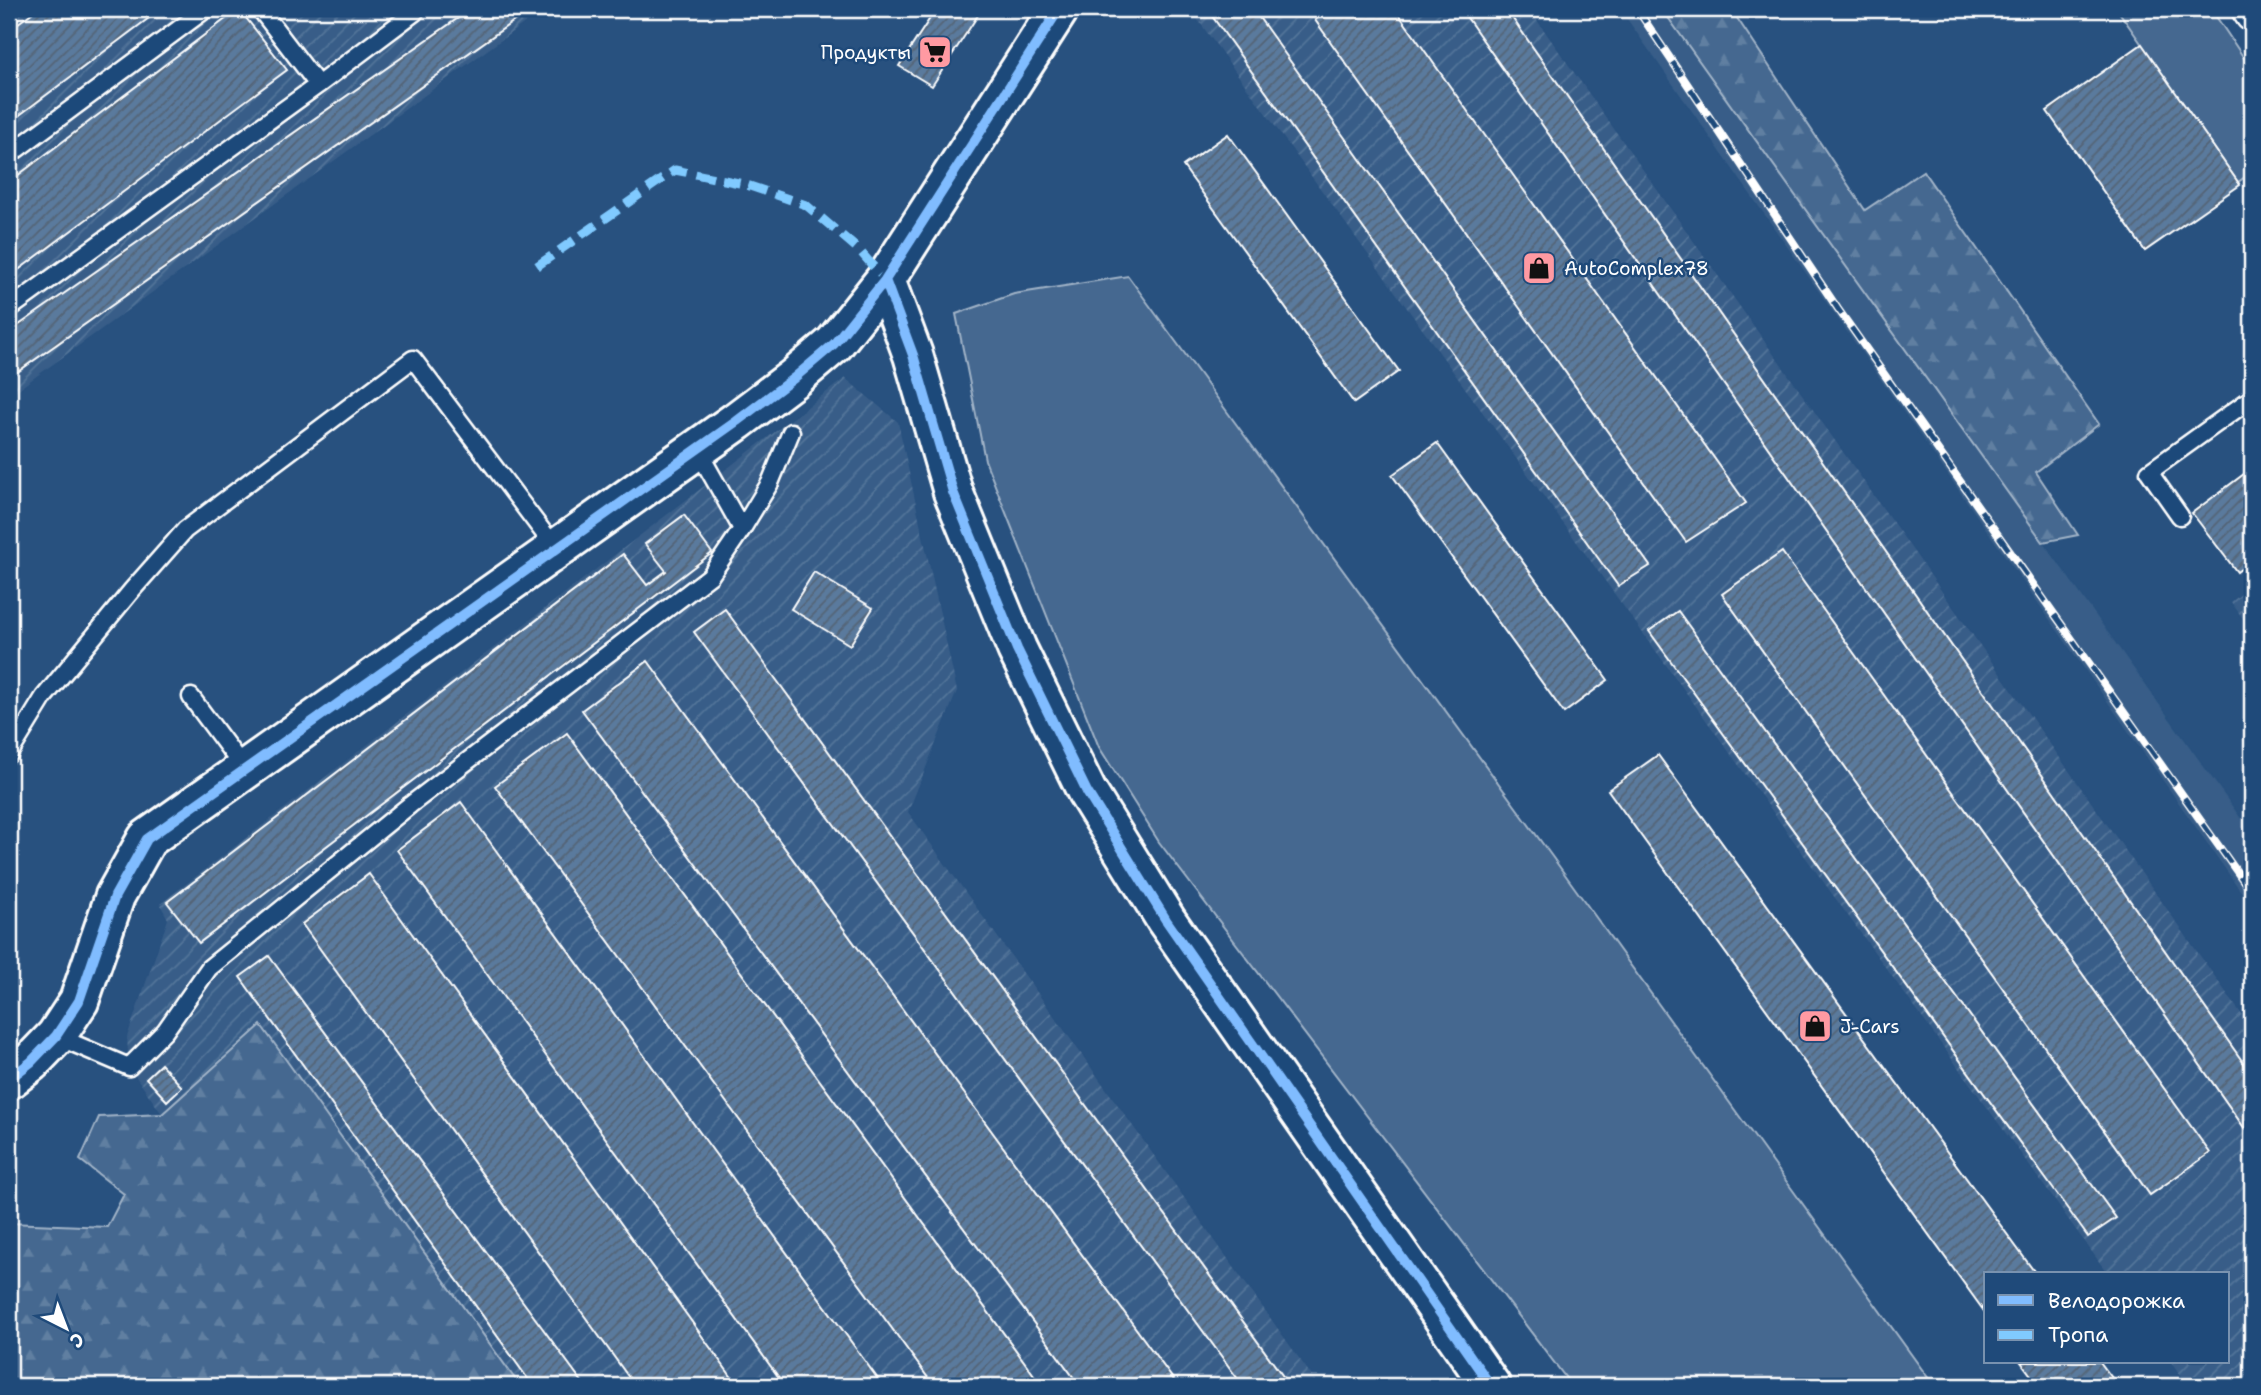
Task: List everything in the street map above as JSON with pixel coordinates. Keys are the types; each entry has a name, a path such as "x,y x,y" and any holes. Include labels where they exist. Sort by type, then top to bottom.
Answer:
{"street":[{"path":"9,1079 31,1062 56,1036 79,1001 115,896 147,839 697,449 794,378 834,344 885,281 1059,9"},
{"path":"2248,9 2252,15"},
{"path":"885,281 913,355 953,492 1017,649 1087,792 1166,920 1491,1386"}],"lane":[{"path":"9,155 206,9"},
{"path":"260,9 318,85"},
{"path":"9,309 318,85 415,12 413,9"},
{"path":"9,754 44,697 185,530 413,359 556,549"},
{"path":"2180,516 2149,472 2252,398"},
{"path":"56,1036 128,1066 165,1031 209,968 410,805 710,576 770,483 791,432"},
{"path":"697,449 742,529"},
{"path":"191,697 245,770"}],"shaded area":[{"path":"9,9 544,9 9,396"},
{"path":"1190,9 1529,9 2252,1029 2252,1386 2189,1386 2172,1364 2230,1364 2230,1272 2107,1272"},
{"path":"1620,9 1662,9 2252,834 2252,907"},
{"path":"845,378 898,422 957,691 908,812 1319,1386 520,1386 261,1026 162,1114 129,1067 127,1037 168,919 160,904"},
{"path":"2252,586 2252,631 2231,602"}],"green space":[{"path":"1662,9 1731,9 1865,210 1923,171 2099,424 2036,472 2078,535 2043,542"},
{"path":"2117,9 2211,9 2252,70 2252,172 2238,182"},
{"path":"1128,276 1934,1386 1572,1386 1159,842 1099,747 985,460 956,314 1014,294"},
{"path":"261,1025 520,1386 9,1386 9,1223 107,1227 124,1194 80,1160 99,1117 162,1114"}],"building":[{"path":"37,9 161,9 9,123 9,30"},
{"path":"239,9 287,70 9,277 9,182"},
{"path":"455,9 531,9 9,378 9,332 461,16"},
{"path":"936,9 982,9 932,86 899,66"},
{"path":"1207,9 1253,9 1650,566 1618,586"},
{"path":"1331,9 1395,9 1746,503 1686,542 1315,20"},
{"path":"1461,9 1506,9 2252,1075 2252,1124 2245,1129"},
{"path":"2142,44 2240,185 2145,251 2047,111"},
{"path":"1228,134 1399,371 1354,403 1183,166"},
{"path":"1437,443 1608,680 1564,713 1392,475"},
{"path":"2252,468 2252,560 2237,572 2192,513"},
{"path":"684,515 712,553 199,943 167,902 623,554 647,585 666,571 645,544"},
{"path":"1782,552 2210,1153 2150,1195 1722,594"},
{"path":"814,572 873,608 850,645 791,609"},
{"path":"725,609 1290,1386 1243,1386 694,632"},
{"path":"1678,611 2116,1218 2088,1237 1649,631"},
{"path":"648,661 1178,1386 1080,1386 582,710"},
{"path":"567,733 1042,1386 934,1386 495,786"},
{"path":"1658,755 2035,1272 1984,1272 1984,1311 1608,790"},
{"path":"461,802 883,1386 785,1386 397,850"},
{"path":"369,874 738,1386 635,1386 302,924"},
{"path":"269,956 585,1386 533,1386 240,977"},
{"path":"161,1064 182,1087 167,1101 146,1078"},
{"path":"2022,1364 2102,1364 2118,1386 2039,1386"}],"railway":[{"path":"1637,9 1838,309 2252,893"}],"marked path":[{"path":"537,266 675,170 744,184 806,205 859,250 885,280"}],"cycle path":[{"path":"9,1079 31,1062 56,1036 79,1001 115,896 147,839 737,421 834,344 885,280 1059,9"},
{"path":"885,280 913,355 953,492 1017,649 1087,792 1166,920 1491,1386"}],"place":[{"name":"Продукты","path":"935,52"},
{"name":"AutoComplex78","path":"1539,268"},
{"name":"J-Cars","path":"1815,1026"}]}
